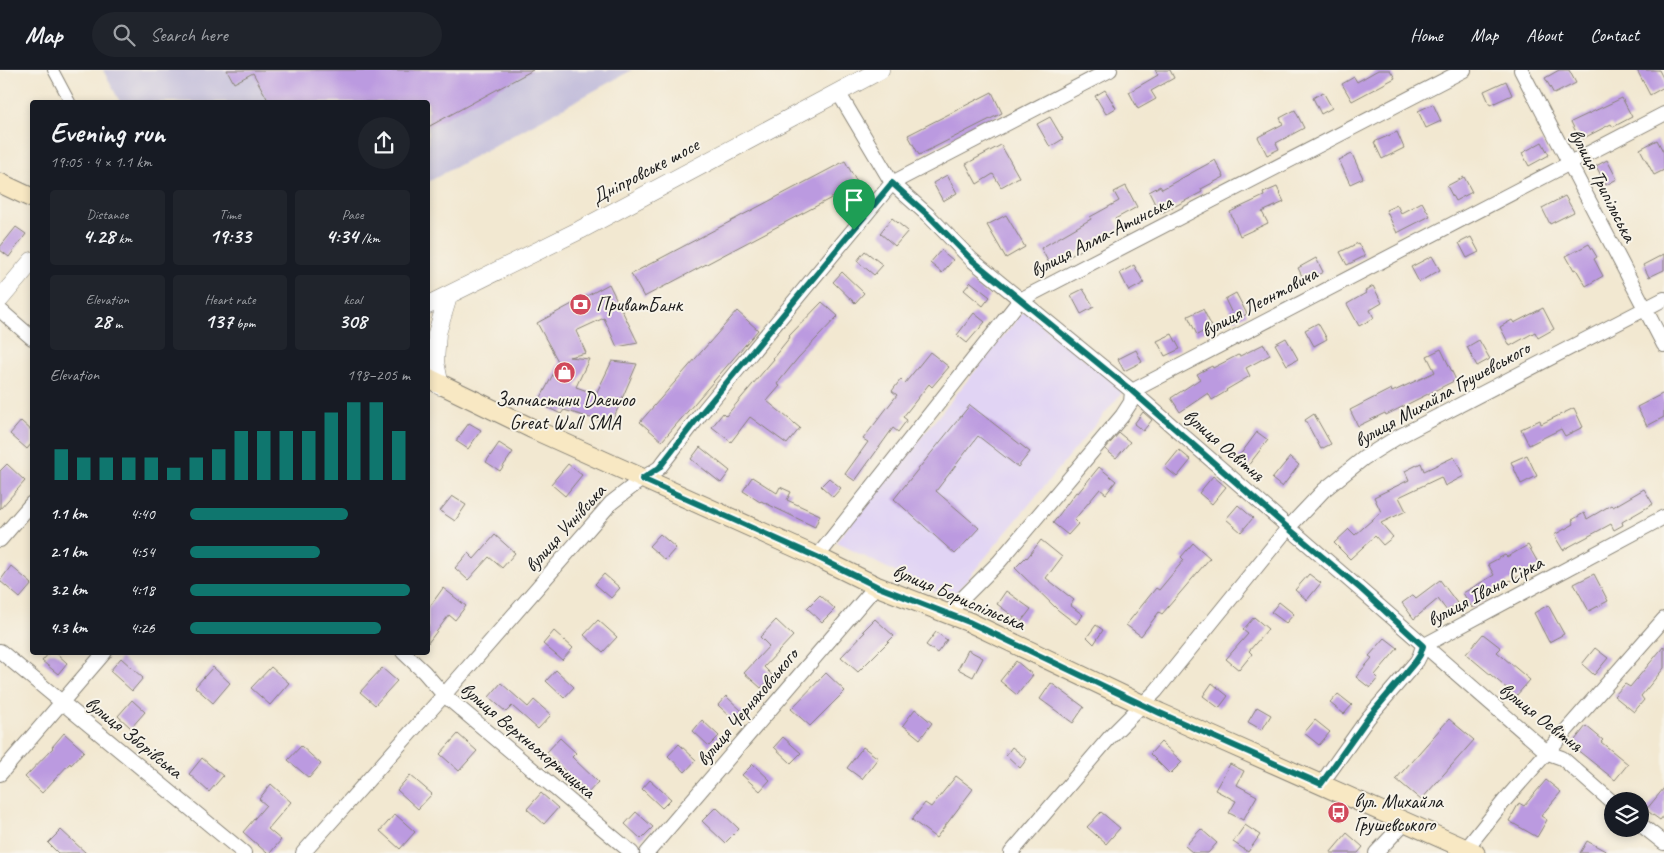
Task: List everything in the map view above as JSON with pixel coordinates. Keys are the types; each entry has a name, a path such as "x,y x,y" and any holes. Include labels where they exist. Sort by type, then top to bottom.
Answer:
{"main road":[{"path":"0,183 30,197"},
{"name":"вулиця Бориспільська","path":"434,382 642,479 817,557 876,586 969,622 1142,704 1471,851"}],"street":[{"path":"53,70 69,100"},
{"name":"Дніпровське шосе","path":"430,304 448,297 491,273 589,225 880,70"},
{"path":"892,183 1110,70"},
{"name":"вулиця Алма-Атинська","path":"817,557 1020,300 1464,70"},
{"name":"вулиця Трипільська","path":"1521,70 1664,345"},
{"name":"вулиця Освітня","path":"838,92 892,183 929,216 972,260 1132,391 1548,753 1562,758 1604,795"},
{"name":"вулиця Леонтовича","path":"1132,391 1664,114"},
{"name":"вулиця Учнівська","path":"303,853 611,503 659,468 700,415 892,183"},
{"path":"0,299 30,263"},
{"path":"434,382 437,333 448,297"},
{"name":"вулиця Михайла Грушевського","path":"1011,853 1110,737 1156,691 1288,528 1324,490 1364,458 1396,438 1664,299"},
{"path":"0,310 30,336"},
{"path":"947,614 999,562 1122,416 1131,402 1132,391"},
{"path":"0,540 30,505"},
{"name":"вулиця Івана Сірка","path":"1321,784 1368,718 1416,661 1423,646 1664,517"},
{"name":"вулиця Черняховського","path":"647,853 876,586"},
{"path":"1471,851 1505,800 1664,619"},
{"name":"вулиця Зборівська","path":"0,651 244,853"},
{"path":"0,774 102,655"},
{"name":"вулиця Верхньохортицька","path":"406,655 444,695 632,853"},
{"path":"1376,853 1405,822"},
{"path":"1649,831 1664,843"}],"shaded area":[{"path":"103,70 632,70 430,181 430,100 119,100"},
{"path":"1024,311 1124,390 950,600 836,542"}],"building":[{"path":"227,70 533,70 430,126 430,100 268,100 253,73 234,83"},
{"path":"1155,70 1170,70 1174,78 1151,91 1156,99 1138,109 1129,92 1158,75"},
{"path":"1378,70 1390,70 1395,78 1352,101 1342,84 1354,77 1357,82"},
{"path":"1559,70 1569,70 1576,83 1554,94 1545,78"},
{"path":"1637,70 1659,70 1664,80 1664,87 1650,95"},
{"path":"1506,81 1512,95 1490,105 1484,91"},
{"path":"1105,90 1116,108 1106,114 1095,96"},
{"path":"992,92 1002,113 919,155 908,135"},
{"path":"1323,92 1332,108 1321,114 1313,98"},
{"path":"1622,98 1632,117 1613,127 1611,124 1580,140 1571,122"},
{"path":"1433,104 1441,121 1426,128 1418,111"},
{"path":"1295,110 1304,128 1276,143 1279,149 1267,155 1258,137 1283,124 1280,118"},
{"path":"1050,117 1063,139 1050,147 1037,124"},
{"path":"1397,132 1404,148 1382,159 1374,142"},
{"path":"1657,140 1664,153 1664,170 1654,175 1640,149"},
{"path":"1542,142 1549,155 1529,166 1522,153"},
{"path":"1001,145 1019,177 1001,187 993,174 977,184 966,164"},
{"path":"1352,154 1363,178 1350,184 1339,160"},
{"path":"1215,160 1224,177 1201,189 1202,192 1160,214 1149,192 1160,186 1162,189"},
{"path":"1607,160 1617,179 1606,185 1596,166"},
{"path":"845,161 858,184 644,297 631,274"},
{"path":"947,175 957,193 943,201 933,183"},
{"path":"1464,177 1472,192 1455,201 1447,186"},
{"path":"1126,186 1137,207 1115,219 1120,228 1051,267 1041,248 1119,201 1114,192"},
{"path":"1277,187 1284,202 1262,212 1268,223 1240,236 1230,212 1264,196 1263,193"},
{"path":"1565,196 1574,212 1550,224 1542,208"},
{"path":"1422,202 1430,216 1397,233 1386,210 1397,205 1401,213"},
{"path":"1006,215 1025,247 1006,258 987,225"},
{"path":"892,218 908,231 895,246 880,233"},
{"path":"16,227 26,234 9,257 0,250 0,247"},
{"path":"1471,237 1479,252 1467,258 1459,243"},
{"path":"1358,243 1365,256 1347,265 1340,252"},
{"path":"1589,244 1597,257 1594,259 1603,276 1586,286 1566,256"},
{"path":"941,250 953,260 942,273 930,263"},
{"path":"865,251 883,265 874,275 857,261"},
{"path":"1664,254 1664,270 1649,277 1643,265"},
{"path":"1432,256 1440,270 1419,282 1411,267"},
{"path":"1316,258 1323,272 1305,282 1298,268"},
{"path":"1134,265 1144,283 1129,291 1120,273"},
{"path":"842,272 864,293 855,303 833,282"},
{"path":"971,282 990,297 983,306 964,290"},
{"path":"609,284 638,343 617,347 604,318 576,331 586,353 569,357 589,359 576,387 596,394 612,361 637,364 611,424 564,410 561,414 538,403 559,363 537,323"},
{"path":"1373,286 1382,303 1370,310 1374,318 1359,326 1347,304 1366,293 1365,291"},
{"path":"1083,289 1094,307 1081,314 1071,295"},
{"path":"1236,293 1247,314 1235,320 1225,299"},
{"path":"822,302 838,316 798,358 777,384 780,386 767,401 800,428 787,444 750,417 731,442 712,427 723,413 726,416 774,359 789,336"},
{"path":"1543,308 1554,329 1538,338 1535,332 1510,346 1500,327 1512,320 1514,323"},
{"path":"1203,309 1212,327 1197,335 1188,316"},
{"path":"737,311 758,330 662,441 640,422"},
{"path":"974,313 985,322 967,343 957,335"},
{"path":"1318,323 1327,339 1314,346 1305,330"},
{"path":"1172,334 1180,349 1165,356 1157,341"},
{"path":"1286,338 1298,359 1287,365 1275,344"},
{"path":"1479,340 1490,359 1477,366 1467,347"},
{"path":"1264,344 1270,355 1246,368 1250,376 1212,400 1208,393 1180,412 1171,398 1200,379 1197,374"},
{"path":"1441,349 1456,380 1386,415 1385,413 1358,426 1350,410 1391,389 1392,392 1435,372 1427,356"},
{"path":"1136,350 1142,362 1124,371 1118,359"},
{"path":"930,352 949,367 932,387 929,384 903,417 907,420 898,432 893,428 855,481 845,474 868,442 863,439 897,395 892,391 901,379 905,383"},
{"path":"1664,393 1664,417 1647,426 1637,407"},
{"path":"970,405 1030,452 1018,467 978,436 936,491 979,528 955,554 894,499"},
{"path":"1574,408 1583,427 1565,436 1561,429 1529,445 1521,429 1540,420 1541,424"},
{"path":"1143,412 1152,420 1143,431 1134,424"},
{"path":"1314,414 1331,444 1321,449 1305,420"},
{"path":"21,421 30,429 30,445 27,449 10,434"},
{"path":"469,423 481,430 468,449 456,441"},
{"path":"1257,432 1268,440 1247,467 1237,459"},
{"path":"1119,433 1130,442 1116,458 1105,449"},
{"path":"499,443 513,452 500,471 486,462"},
{"path":"700,447 730,471 721,483 691,459"},
{"path":"1179,450 1191,460 1177,477 1165,467"},
{"path":"1527,455 1537,476 1521,484 1511,462"},
{"path":"1290,457 1299,465 1282,487 1272,479"},
{"path":"1454,457 1464,476 1445,486 1441,477 1399,497 1406,511 1381,523 1393,537 1383,545 1375,536 1350,559 1334,543 1349,529 1355,535 1381,512 1374,497 1409,480 1405,471 1421,463 1424,471"},
{"path":"7,464 25,481 0,509 0,471"},
{"path":"568,464 582,475 565,496 551,484"},
{"path":"1099,467 1116,481 1106,494 1100,489 1074,520 1078,524 1068,535 1053,523 1076,492 1078,493"},
{"path":"1213,476 1226,487 1212,504 1199,493"},
{"path":"752,477 777,493 780,487 791,492 787,500 820,515 815,527 760,502 743,491"},
{"path":"829,478 841,488 833,497 821,486"},
{"path":"1644,489 1653,504 1622,522 1623,525 1614,530 1611,524 1563,550 1554,535 1574,524 1572,520 1584,513 1587,519"},
{"path":"452,496 466,505 455,521 440,511"},
{"path":"1238,505 1253,518 1241,532 1226,519"},
{"path":"660,534 676,548 665,560 649,546"},
{"path":"495,535 515,553 502,568 489,557 468,580 455,568 468,553 474,559"},
{"path":"1041,540 1062,557 1046,578 1074,600 1070,605 1083,615 1076,624 1058,610 1015,568 1027,558"},
{"path":"1193,543 1210,558 1162,614 1159,612 1141,636 1126,625 1156,588 1159,590 1184,560 1181,557"},
{"path":"1528,545 1540,566 1489,591 1492,597 1472,608 1463,593 1494,575 1488,564 1505,555 1507,557"},
{"path":"11,566 30,582 30,586 20,598 0,581"},
{"path":"604,574 620,588 611,598 595,584"},
{"path":"1309,574 1321,583 1307,600 1295,590"},
{"path":"1594,574 1608,601 1589,611 1574,584"},
{"path":"1440,580 1457,603 1447,611 1438,599 1414,619 1402,603 1413,595 1416,598"},
{"path":"443,588 466,606 455,620 449,615 430,640 430,606"},
{"path":"1006,591 1031,609 1021,622 997,604"},
{"path":"820,595 835,609 822,622 807,608"},
{"path":"1279,602 1294,614 1286,623 1271,612"},
{"path":"1548,605 1564,634 1549,642 1534,613"},
{"path":"1254,617 1268,629 1249,651 1252,654 1239,670 1226,659 1248,634 1243,630"},
{"path":"875,619 894,636 858,672 841,657"},
{"path":"598,620 617,637 603,652 584,635"},
{"path":"776,620 793,636 764,667 773,676 761,688 744,673 769,646 760,637"},
{"path":"1096,625 1103,630 1094,644 1087,637"},
{"path":"554,631 573,648 562,660 543,644"},
{"path":"936,632 947,640 937,653 926,645"},
{"path":"1483,634 1501,648 1497,652 1530,680 1516,696 1466,654"},
{"path":"1385,638 1398,648 1375,675 1378,678 1370,688 1356,677 1372,658 1369,656"},
{"path":"1664,646 1664,668 1641,696 1644,700 1634,712 1614,696 1625,684 1630,687"},
{"path":"1595,648 1608,658 1594,675 1582,664"},
{"path":"968,650 983,658 973,677 958,669"},
{"path":"47,655 58,655 67,663 58,674 42,661"},
{"path":"121,658 143,678 132,691 110,671"},
{"path":"1016,661 1033,675 1017,695 1000,681"},
{"path":"213,667 230,683 213,703 195,687"},
{"path":"271,667 289,683 270,705 251,688"},
{"path":"382,668 397,681 375,705 360,692"},
{"path":"556,670 574,687 564,698 546,681"},
{"path":"826,673 845,691 810,726 791,709"},
{"path":"501,683 528,707 534,700 551,715 538,729 512,706 506,712 489,697"},
{"path":"1051,683 1084,707 1073,723 1040,699"},
{"path":"1212,683 1228,696 1219,708 1203,696"},
{"path":"1338,694 1352,705 1344,714 1330,703"},
{"path":"726,696 744,713 736,722 718,705"},
{"path":"132,700 145,712 131,728 118,716"},
{"path":"1257,707 1271,715 1262,730 1248,722"},
{"path":"915,709 932,723 920,739 903,725"},
{"path":"1449,719 1474,740 1421,800 1396,779"},
{"path":"702,720 719,736 709,746 693,731"},
{"path":"1315,720 1330,732 1319,745 1304,733"},
{"path":"1586,726 1603,740 1601,742 1628,764 1615,780 1571,745"},
{"path":"64,733 84,751 42,793 25,777 53,748"},
{"path":"458,734 477,751 459,771 440,754"},
{"path":"783,737 801,753 791,763 774,747"},
{"path":"560,738 576,753 572,757 598,782 588,793 546,753"},
{"path":"1161,742 1182,762 1170,774 1150,754"},
{"path":"679,744 696,760 685,772 668,756"},
{"path":"301,746 321,764 309,778 288,760"},
{"path":"863,747 878,758 862,779 847,768"},
{"path":"1012,747 1027,759 1020,768 1006,755"},
{"path":"202,758 223,776 209,792 189,774"},
{"path":"753,764 770,780 760,791 742,775"},
{"path":"1230,764 1244,771 1237,785 1257,796 1243,820 1229,813 1236,801 1215,790"},
{"path":"410,775 432,794 418,809 397,790"},
{"path":"956,776 973,789 936,838 912,820 925,803 931,807"},
{"path":"650,780 671,799 662,808 642,789"},
{"path":"1546,780 1561,792 1541,816 1547,820 1537,837 1509,821 1519,803 1524,806"},
{"path":"271,784 291,802 268,829 281,840 270,853 267,853 243,832 266,805 259,799"},
{"path":"1664,788 1664,815 1660,820 1649,812 1649,806"},
{"path":"541,793 558,808 544,824 527,809"},
{"path":"716,807 739,829 725,843 702,821"},
{"path":"636,812 653,827 641,839 625,824"},
{"path":"1101,812 1120,828 1106,844 1087,827"},
{"path":"395,814 415,832 400,849 380,831"},
{"path":"1245,825 1260,835 1248,852 1233,842"},
{"path":"1201,829 1217,843 1208,853 1193,853 1185,846"},
{"path":"61,830 86,853 58,853 48,843"},
{"path":"1347,833 1363,847 1358,853 1330,853"},
{"path":"1587,841 1609,853 1580,853"}],"place":[{"name":"ПриватБанк","path":"580,304"},
{"name":"Запчастини Daewoo Great Wall SMA","path":"565,373"},
{"name":"вул. Михайла Грушевського","path":"1338,813"}],"route":[{"path":"892,183 929,216 972,260 1132,391 1288,528 1361,589 1423,646 1416,661 1368,718 1321,784 1160,713 969,622 876,586 817,557 642,479 659,468 700,415 854,230 892,183"}]}
